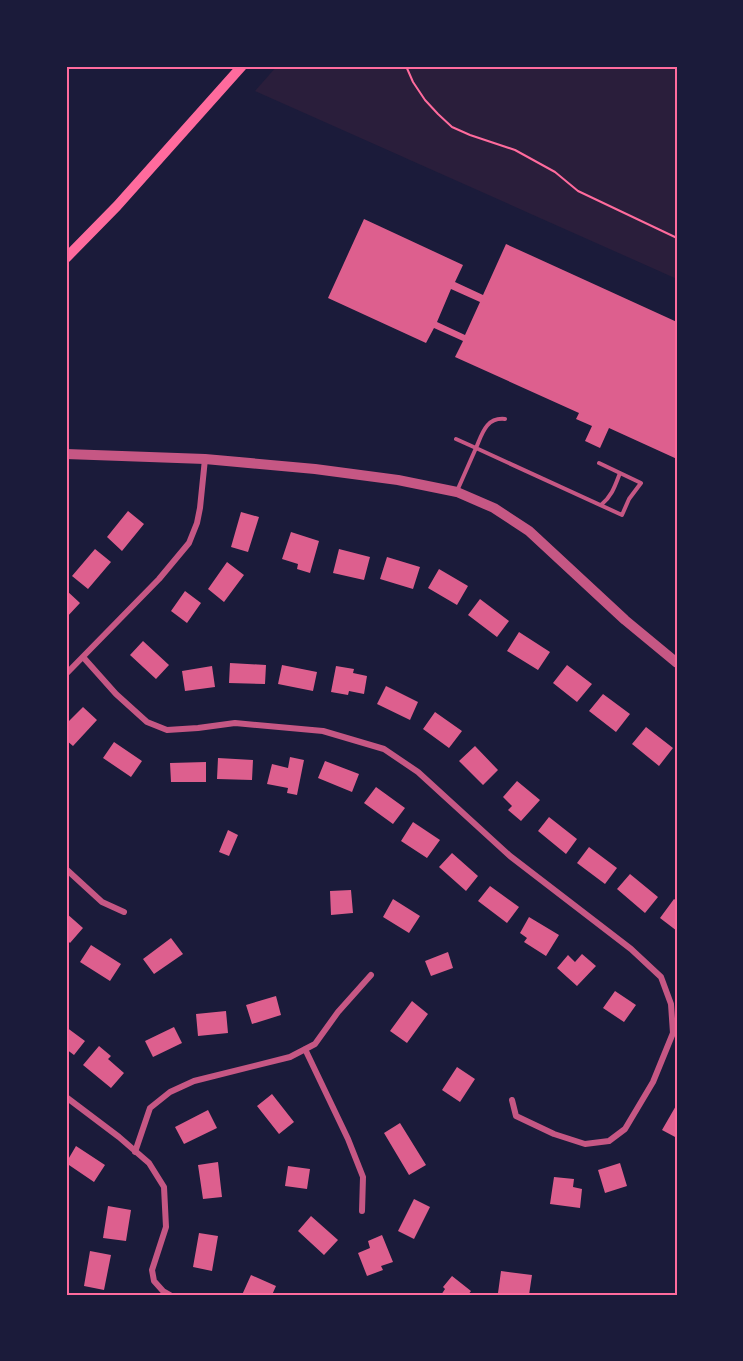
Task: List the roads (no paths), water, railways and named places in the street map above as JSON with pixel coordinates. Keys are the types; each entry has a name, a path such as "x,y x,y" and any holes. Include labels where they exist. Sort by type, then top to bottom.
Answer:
{"main road":[{"path":"66,258 117,206 242,66"}],"street":[{"path":"66,454 205,459 315,469 398,480 457,492 494,508 529,531 625,620 677,663"},
{"path":"66,674 159,579 189,543 200,508 205,459"},
{"path":"83,657 116,694 147,722 167,730 235,723 323,730 384,749 418,772 510,856 631,949 661,977 672,1004 673,1033 653,1082 625,1130 609,1142 585,1144 554,1134 516,1116 512,1100"},
{"path":"66,869 102,903 124,912"},
{"path":"135,1152 150,1108 170,1092 194,1081 290,1057 315,1044 338,1012 371,975"},
{"path":"305,1049 348,1138 363,1177 362,1211"},
{"path":"66,1097 149,1162 164,1187 166,1227 152,1270 154,1281 170,1295"}],"lane":[{"path":"457,492 484,429 488,423 497,418 505,419"},
{"path":"456,439 622,515 635,488 640,483 599,463"},
{"path":"601,505 608,500 614,490 620,473"}]}
